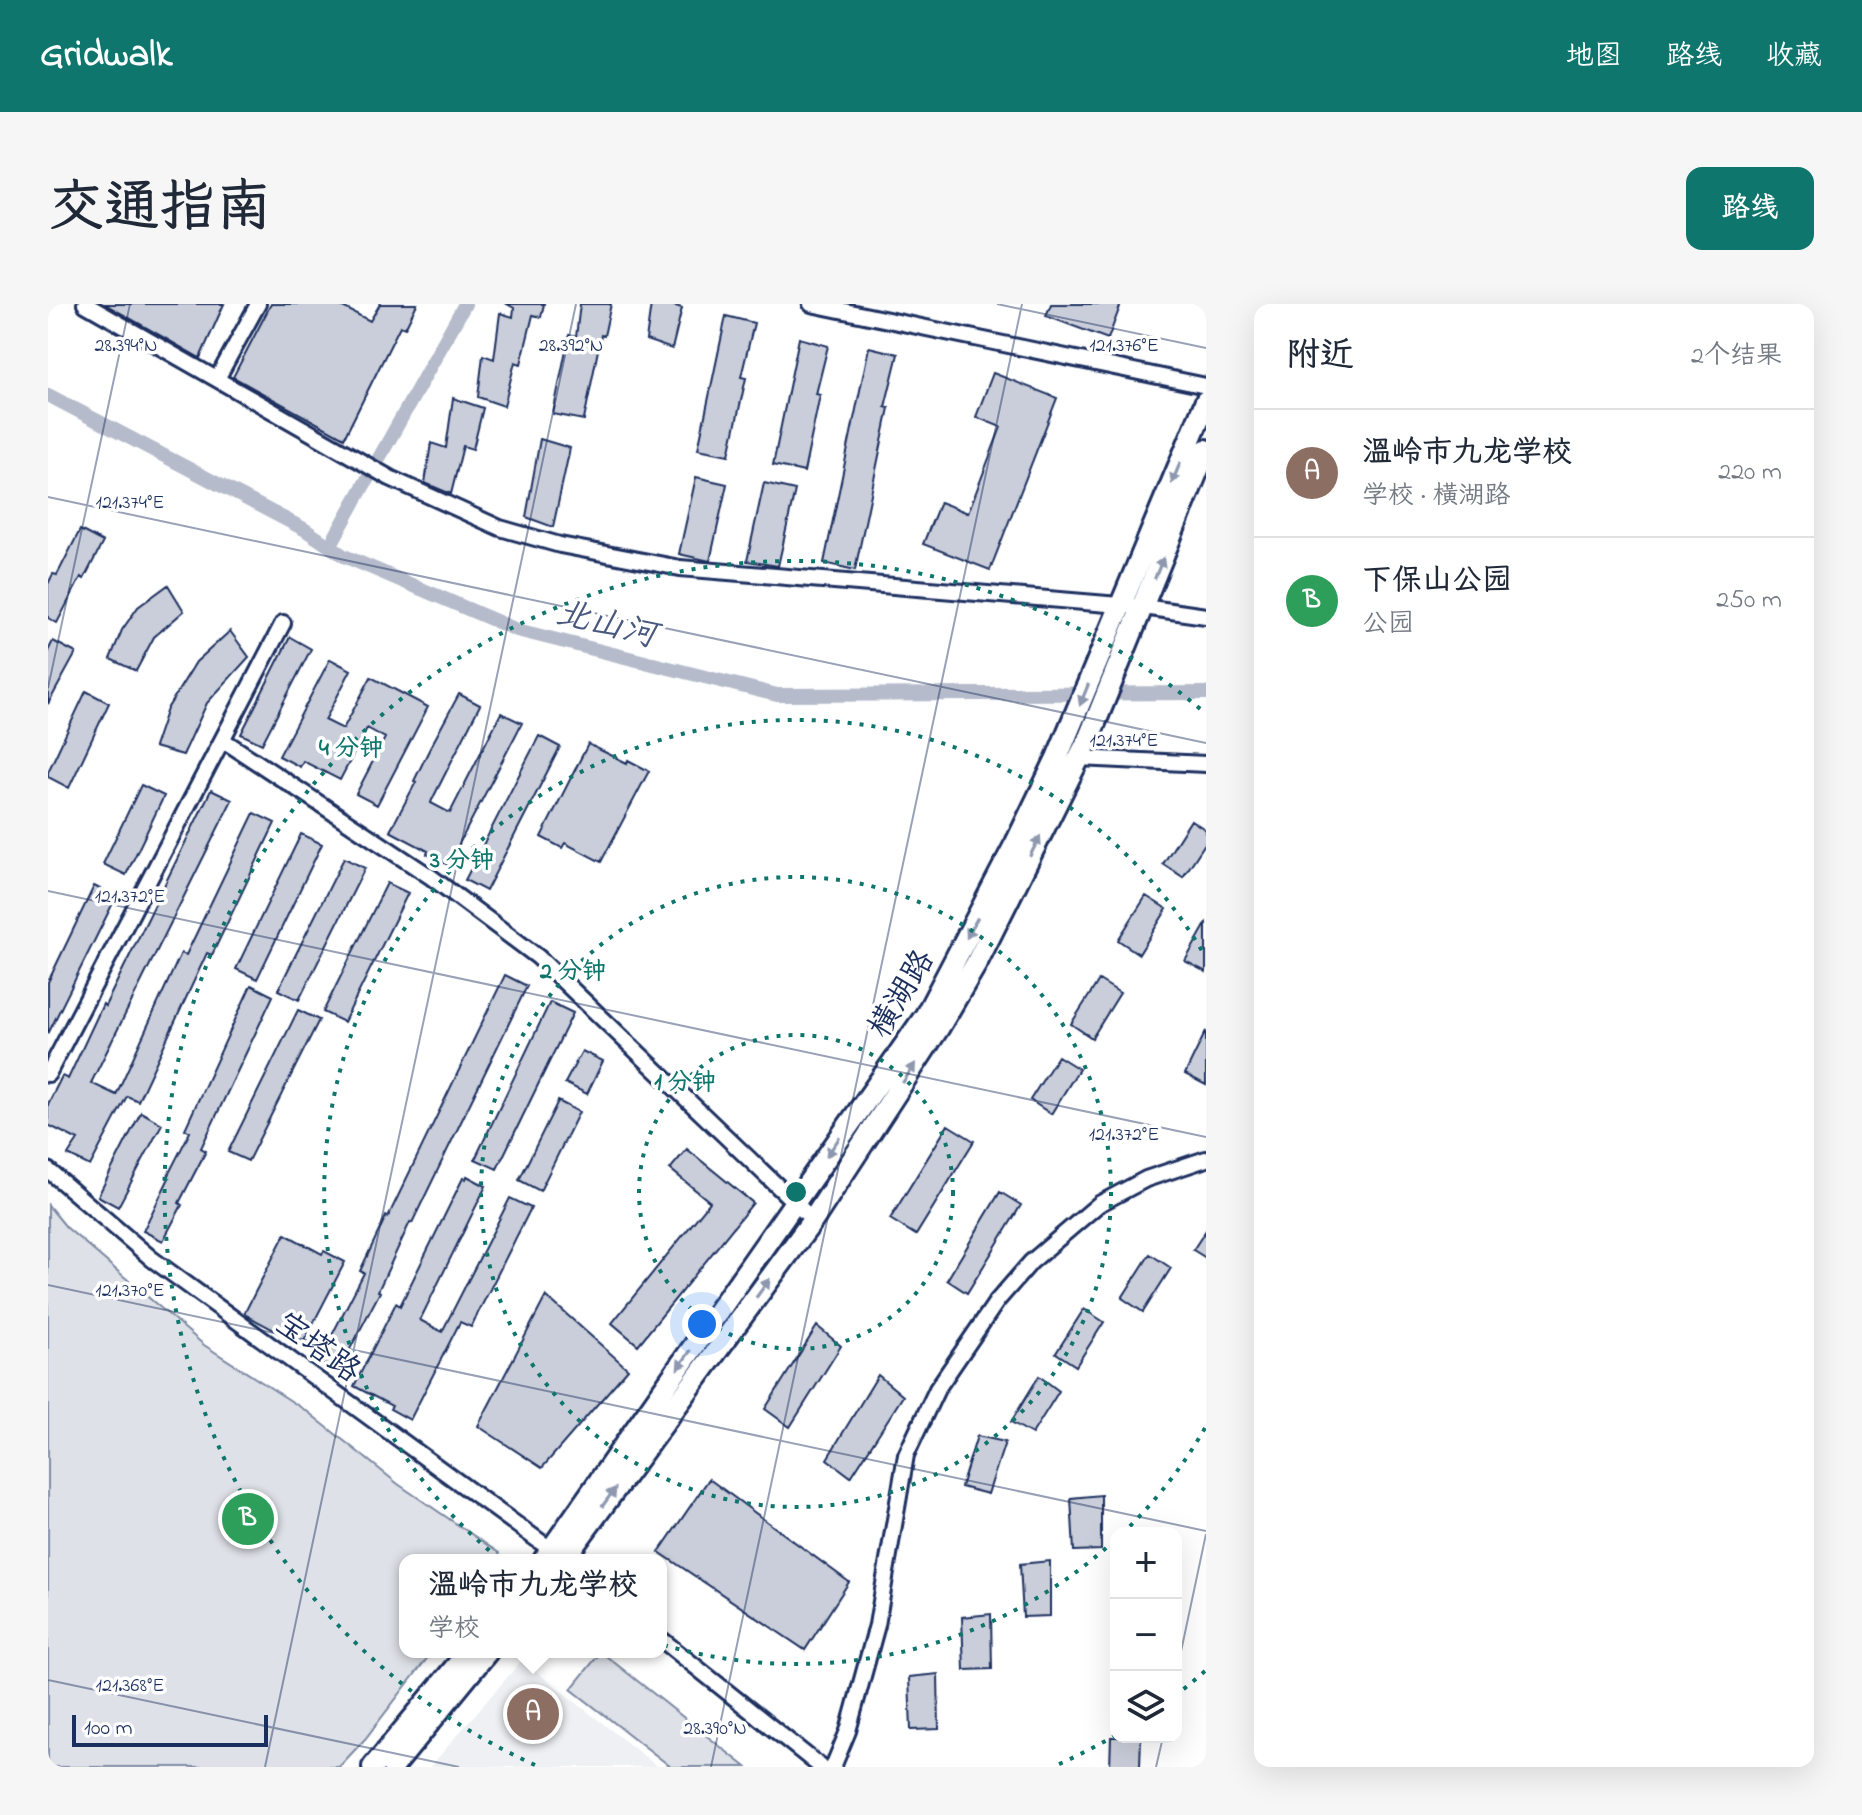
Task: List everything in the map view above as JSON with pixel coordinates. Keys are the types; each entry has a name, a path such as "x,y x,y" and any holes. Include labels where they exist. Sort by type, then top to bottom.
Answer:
{"highway":[{"name":"横湖路","path":"554,1554 926,1015 1057,758 1206,401"},
{"name":"横湖路","path":"555,1554 813,1220 939,1027 976,964 1084,749 1206,450"},
{"path":"373,1767 463,1658"},
{"path":"393,1767 482,1658"}],"street":[{"path":"85,304 390,478 500,528 560,545 680,568 1143,607 1206,616"},
{"path":"217,379 258,304"},
{"path":"811,304 1206,386"},
{"path":"48,1074 283,623"},
{"path":"223,740 431,877 538,957 813,1220"},
{"path":"1084,749 1206,764"},
{"path":"833,1767 848,1731 877,1625 906,1455 937,1389 997,1301 1031,1262 1099,1204 1146,1179 1206,1159"},
{"name":"宝塔路","path":"48,1170 152,1259 550,1554"},
{"path":"667,1644 821,1767"}],"shaded area":[{"path":"48,1205 66,1227 204,1345 308,1412 398,1484 499,1554 399,1554 399,1658 427,1658 365,1739 339,1767 48,1767"},
{"path":"596,1658 609,1658 746,1767 671,1767 571,1689"},
{"path":"522,1660 658,1767 430,1767"}],"building":[{"path":"105,304 224,304 200,358"},
{"path":"271,304 337,304 370,321 380,304 417,304 405,328 400,326 344,438 233,377"},
{"path":"507,304 544,304 541,317 533,315 521,364 515,362 504,406 478,397 483,355 494,359 500,313 513,317 514,308"},
{"path":"580,304 611,304 604,336 601,335 584,420 553,414 569,335 576,337"},
{"path":"651,304 682,308 672,349 646,340"},
{"path":"1051,304 1121,304 1108,339 1046,316"},
{"path":"726,316 754,323 741,377 746,378 729,455 698,449"},
{"path":"799,338 828,346 816,394 820,395 804,472 773,465"},
{"path":"869,347 898,354 885,407 889,408 855,570 824,563"},
{"path":"993,373 1057,398 990,570 923,544 940,502 968,513 1001,427 976,417"},
{"path":"453,398 483,408 473,449 463,446 451,494 425,483 431,443 446,448"},
{"path":"540,439 570,448 553,527 526,517"},
{"path":"696,477 727,484 710,561 679,554"},
{"path":"764,483 795,490 778,566 747,561"},
{"path":"80,530 103,542 57,623 48,618 48,584 53,574 57,575"},
{"path":"168,585 184,611 154,637 136,671 110,659 122,630 138,607"},
{"path":"230,631 249,657 207,703 183,755 154,747 167,709 196,662"},
{"path":"290,637 311,649 262,744 241,734"},
{"path":"53,641 76,653 48,704 48,651"},
{"path":"330,659 351,670 325,720 343,729 371,677 428,707 377,805 356,794 385,738 367,728 340,780 303,761 300,767 279,756"},
{"path":"86,691 109,703 69,788 48,777 48,772"},
{"path":"459,694 480,705 431,803 450,813 501,713 522,723 448,865 390,831"},
{"path":"539,736 560,747 486,891 465,880"},
{"path":"588,744 649,771 601,862 565,843 562,848 541,837"},
{"path":"141,785 164,796 126,875 103,864"},
{"path":"211,790 232,800 91,1083 116,1095 181,953 186,955 254,813 275,823 212,955 207,953 138,1101 127,1096 90,1166 68,1155 78,1140 48,1125 48,1104 62,1076 68,1079"},
{"path":"1191,820 1206,830 1206,842 1183,877 1163,864"},
{"path":"301,834 322,844 257,979 236,969"},
{"path":"344,858 365,868 299,1000 278,990"},
{"path":"387,883 408,893 344,1022 323,1012"},
{"path":"94,886 116,897 48,1034 48,982"},
{"path":"1146,896 1167,909 1139,954 1118,940"},
{"path":"1206,924 1206,972 1185,961"},
{"path":"505,975 527,986 410,1222 380,1292 338,1372 318,1362 364,1273 360,1271 386,1216"},
{"path":"1099,980 1120,993 1092,1038 1071,1024"},
{"path":"251,985 273,996 201,1148 206,1151 163,1241 143,1231 190,1132 185,1129"},
{"path":"550,1002 573,1013 497,1169 475,1159"},
{"path":"298,1010 319,1020 248,1161 228,1152"},
{"path":"1206,1031 1206,1085 1185,1074"},
{"path":"582,1051 603,1061 587,1094 565,1083"},
{"path":"1058,1056 1079,1069 1051,1114 1030,1100"},
{"path":"558,1101 579,1112 540,1191 519,1180"},
{"path":"141,1112 162,1124 118,1207 98,1196"},
{"path":"948,1125 974,1141 916,1235 890,1219"},
{"path":"687,1149 753,1203 638,1345 612,1323 710,1202 670,1169"},
{"path":"467,1176 486,1186 420,1320 442,1332 510,1198 531,1208 471,1327 460,1322 410,1420 390,1409 392,1406 354,1386 396,1303 400,1306 463,1178"},
{"path":"1000,1192 1021,1205 967,1293 947,1280"},
{"path":"1206,1230 1206,1258 1193,1250"},
{"path":"285,1234 322,1254 324,1251 345,1262 302,1345 244,1314"},
{"path":"1150,1254 1171,1268 1143,1312 1122,1298"},
{"path":"546,1296 628,1369 542,1468 478,1426"},
{"path":"1084,1309 1104,1322 1076,1366 1056,1353"},
{"path":"817,1326 841,1346 790,1427 765,1409"},
{"path":"878,1375 903,1396 851,1477 827,1459"},
{"path":"1039,1376 1059,1391 1032,1434 1011,1422"},
{"path":"977,1436 1005,1442 988,1494 961,1487"},
{"path":"709,1479 849,1582 805,1650 667,1557 667,1554 659,1552"},
{"path":"1101,1495 1101,1550 1074,1551 1071,1498"},
{"path":"1050,1561 1050,1616 1023,1617 1020,1564"},
{"path":"991,1614 992,1669 964,1670 962,1617"},
{"path":"938,1674 939,1729 911,1730 909,1677"},
{"path":"1111,1743 1141,1743 1140,1767 1110,1767"}],"waterway":[{"path":"330,546 465,304"},
{"name":"北山河","path":"48,395 304,529 344,556 517,630 777,695 1206,693"}],"place":[{"name":"下保山公园","path":"248,1519"},
{"name":"温岭市九龙学校","path":"533,1714"}]}
